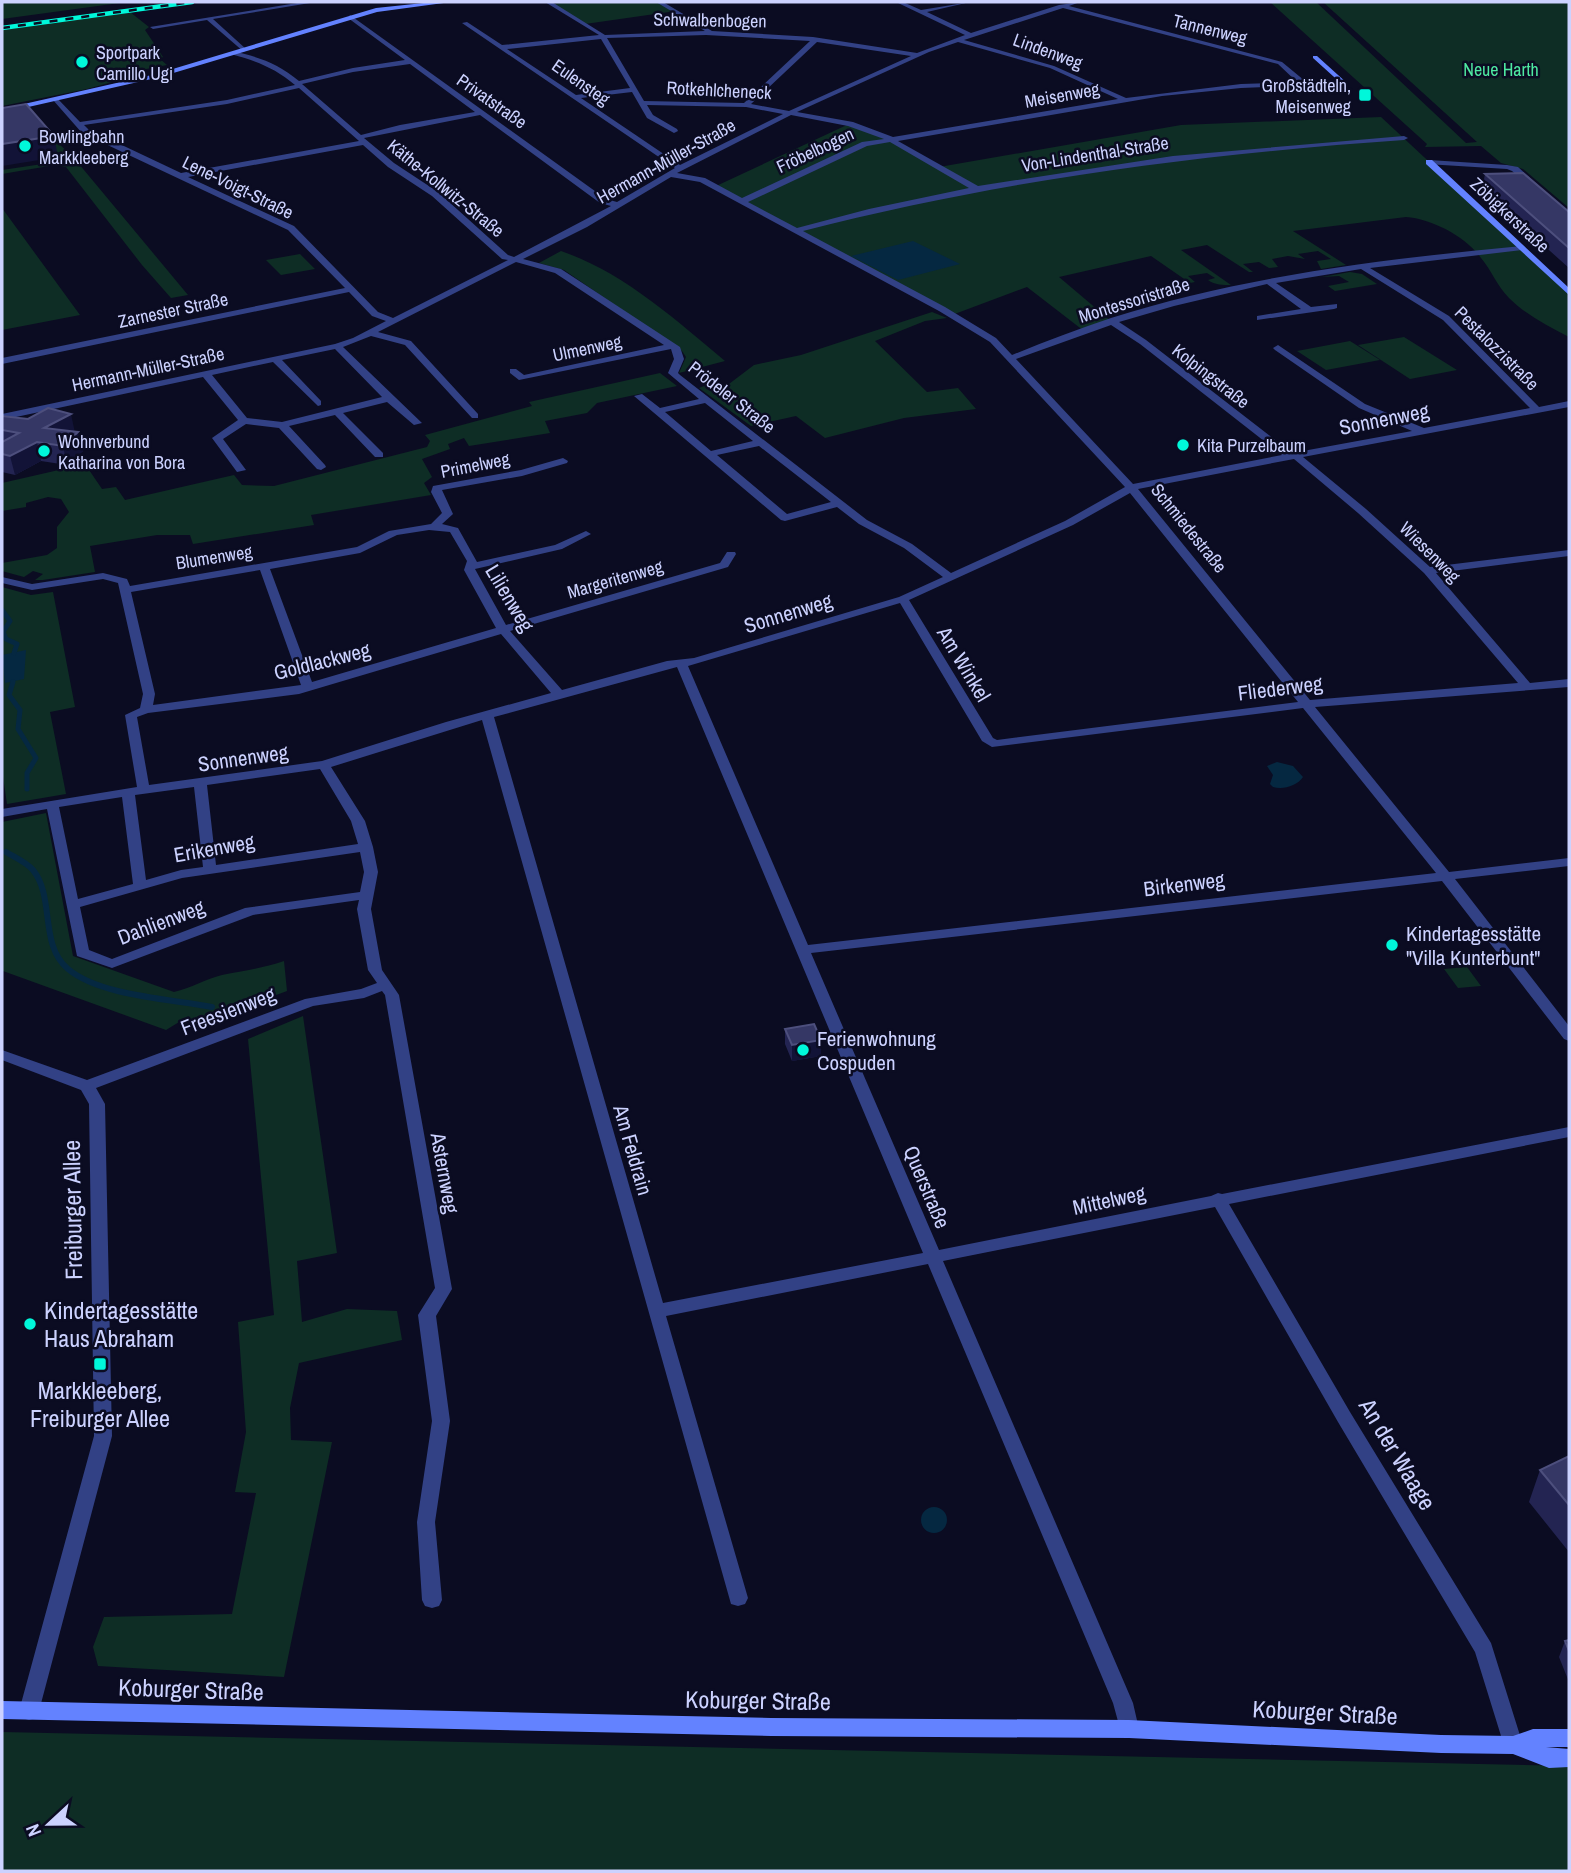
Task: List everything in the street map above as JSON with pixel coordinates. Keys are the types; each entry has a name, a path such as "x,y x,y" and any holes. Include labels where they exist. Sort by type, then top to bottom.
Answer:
{"main road":[{"path":"2,111 158,76 386,8 448,2"},
{"path":"1315,57 1344,83"},
{"name":"Zöbigkerstraße","path":"1429,162 1569,292"},
{"name":"Koburger Straße","path":"2,1710 758,1727 1129,1729 1513,1745 1549,1758 1569,1758"},
{"name":"Koburger Straße","path":"1513,1745 1533,1738 1569,1738"}],"street":[{"path":"153,27 313,2"},
{"path":"548,2 604,37 650,116 674,131"},
{"path":"659,2 708,29 710,34"},
{"path":"900,2 970,35"},
{"path":"920,12 967,2"},
{"name":"Hermann-Müller-Straße","path":"2,415 337,346 370,333 514,260 618,205 680,168 792,112 918,55 970,35 1077,2"},
{"name":"Tannenweg","path":"1060,6 1280,63 1304,84"},
{"name":"Privatstraße","path":"350,17 603,201 618,205"},
{"path":"209,19 244,50"},
{"name":"Eulensteg","path":"465,23 680,168"},
{"name":"Schwalbenbogen","path":"501,47 604,37 710,34 814,41 918,55"},
{"name":"Lindenweg","path":"957,40 1052,67 1125,100"},
{"path":"746,105 814,41"},
{"name":"Käthe-Kollwitz-Straße","path":"233,53 274,65 391,164 435,194 505,257 514,260"},
{"path":"78,124 227,102 353,70 409,62"},
{"name":"Meisenweg","path":"792,112 854,125 892,139 1125,100 1210,89 1344,83"},
{"path":"575,97 634,90"},
{"name":"Lene-Voigt-Straße","path":"55,99 85,131 291,228 375,314 394,321"},
{"name":"Rotkehlcheneck","path":"644,103 746,105 792,112"},
{"name":"Käthe-Kollwitz-Straße","path":"363,140 428,121 479,113"},
{"name":"Von-Lindenthal-Straße","path":"794,232 977,189 1066,173 1192,156 1404,138"},
{"path":"892,139 977,189"},
{"name":"Fröbelbogen","path":"741,202 865,144 892,139"},
{"path":"179,176 286,158 363,140"},
{"path":"1429,162 1507,167 1514,169 1542,192"},
{"name":"Schmiedestraße","path":"670,174 702,180 794,232 942,309 993,341 1011,358 1131,488 1444,875 1569,1036"},
{"name":"Montessoristraße","path":"1011,358 1111,321 1268,281 1362,266 1522,248"},
{"name":"Prödeler Straße","path":"514,260 558,271 671,346 680,354 673,373 863,523 908,546 950,577"},
{"name":"Pestalozzistraße","path":"1362,266 1446,318 1536,410"},
{"path":"1268,281 1309,310"},
{"name":"Zarnester Straße","path":"2,360 351,289"},
{"path":"1260,318 1334,306"},
{"name":"Kolpingstraße","path":"1111,321 1143,342 1293,457"},
{"path":"370,333 408,343 475,416"},
{"path":"337,346 417,423"},
{"name":"Ulmenweg","path":"513,371 522,378 671,346"},
{"path":"1278,348 1362,406 1422,430"},
{"path":"275,359 318,404"},
{"path":"205,373 244,421"},
{"path":"639,396 785,518 839,503"},
{"path":"241,470 217,438 244,421 282,425 392,398"},
{"path":"658,411 706,400"},
{"name":"Sonnenweg","path":"2,813 128,792 324,765 487,715 681,663 903,598 1069,523 1131,488 1422,430 1569,404"},
{"path":"337,412 379,455"},
{"path":"282,425 321,467"},
{"path":"710,454 761,442"},
{"name":"Wiesenweg","path":"1293,457 1362,511 1428,572 1527,686"},
{"name":"Primelweg","path":"435,525 448,514 436,492 437,488 522,473 563,461"},
{"name":"Blumenweg","path":"125,590 360,550 388,533 435,525"},
{"name":"Lilienweg","path":"435,525 454,530 472,561 470,567 503,630 559,695"},
{"path":"470,567 558,547 586,534"},
{"path":"1428,572 1569,553"},
{"name":"Margeritenweg","path":"503,630 724,565 732,554"},
{"path":"264,566 308,687"},
{"path":"2,580 32,587 103,576 123,581 149,694 146,710 131,715 144,791"},
{"name":"Am Winkel","path":"903,598 988,741 996,744"},
{"name":"Goldlackweg","path":"146,710 308,687 503,630"},
{"name":"Querstraße","path":"681,663 1124,1703 1129,1729"},
{"name":"Fliederweg","path":"996,744 1307,704 1569,683"},
{"name":"Am Feldrain","path":"487,715 738,1598"},
{"name":"Asternweg","path":"324,765 358,821 366,847 371,872 364,909 375,970 392,995 444,1289 427,1315 441,1421 426,1522 432,1600"},
{"path":"201,783 210,869"},
{"path":"128,792 140,886"},
{"name":"Dahlienweg","path":"51,804 82,953 112,964 250,911 365,895"},
{"name":"Erikenweg","path":"73,905 210,869 366,847"},
{"name":"Birkenweg","path":"803,950 1569,862"},
{"name":"Freesienweg","path":"87,1087 310,1002 364,993 386,985"},
{"path":"2,1055 87,1087"},
{"name":"Freiburger Allee","path":"29,1711 103,1436 97,1104 87,1087"},
{"name":"Mittelweg","path":"657,1311 1569,1132"},
{"name":"An der Waage","path":"1218,1199 1344,1417 1484,1649 1513,1745"}],"green space":[{"path":"2,2 127,2 2,19"},
{"path":"659,2 676,11 585,24 552,4"},
{"name":"Neue Harth","path":"1270,2 1316,2 1466,143 1477,142 1323,2 1569,2 1569,208 1523,169 1501,163 1481,146 1425,147 1427,144"},
{"name":"Sportpark Camillo Ugi","path":"130,12 149,27 145,30 163,57 160,59 167,65 141,70 134,76 87,89 2,106 2,30"},
{"path":"1381,117 1569,292 1569,337 1538,320 1509,298 1481,258 1457,236 1416,218 1293,231 1346,265 1321,269 1317,261 1331,259 1318,251 1298,254 1305,259 1288,256 1272,259 1278,267 1269,268 1259,262 1243,264 1253,272 1249,272 1207,245 1181,250 1231,285 1211,282 1208,280 1215,278 1207,273 1188,276 1195,282 1190,283 1151,256 1059,277 1111,321 1084,331 1027,287 952,315 714,187 849,124 887,137 939,167 1181,125"},
{"path":"57,142 74,158 188,295 171,298 66,167 55,165 2,174 2,170 56,162 53,158 58,156 48,144"},
{"path":"2,208 80,315 2,330"},
{"path":"561,251 606,271 648,298 725,361 679,373 686,357 682,351 564,270 539,263"},
{"path":"300,254 315,269 281,275 266,260"},
{"path":"1350,272 1362,274 1377,284 1335,291 1328,286 1349,282 1339,276 1322,277"},
{"path":"932,312 947,318 925,321 875,341 927,392 958,388 976,409 904,418 825,438 796,416 751,426 699,388 709,384 725,387 754,365 801,355"},
{"path":"1404,337 1457,370 1410,379 1358,345"},
{"path":"1350,341 1380,360 1326,370 1297,351"},
{"path":"660,373 677,386 597,403 587,413 545,421 550,433 469,446 464,438 448,444 450,449 422,459 432,477 424,483 431,495 311,515 314,525 193,544 190,535 157,535 90,546 95,572 35,580 43,574 33,571 24,577 2,571 2,563 47,555 57,548 57,527 69,512 61,499 48,497 26,503 26,507 2,511 2,483 85,464 102,489 116,487 125,500 234,475 242,485 274,486 427,447 430,441 425,435 532,406 529,402"},
{"path":"2,587 31,595 53,592 75,707 50,712 66,794 7,804 2,770"},
{"path":"46,813 73,956 174,992 222,975 284,961 287,991 195,1025 184,1019 166,1030 3,971 2,822"},
{"path":"1467,967 1481,986 1458,988 1444,969"},
{"path":"303,1016 337,1253 297,1261 302,1322 347,1309 397,1311 402,1340 299,1363 290,1408 291,1440 332,1442 284,1677 98,1666 93,1647 104,1617 232,1614 256,1493 235,1492 246,1432 238,1322 274,1315 248,1039"},
{"path":"2,1732 1569,1766 1569,1871 2,1871"}],"water":[{"path":"913,241 960,264 898,280 851,256"},
{"path":"26,650 24,679 5,683 2,655"},
{"path":"1277,762 1293,766 1303,777 1290,786 1273,787 1270,784 1273,775 1267,766"},
{"path":"934,1507 943,1511 947,1520 943,1529 934,1533 925,1529 921,1520 925,1511"}],"building":[{"path":"26,104 54,136 2,144 2,108"},
{"path":"1523,173 1569,212 1569,248 1485,174"},
{"path":"48,408 71,414 44,428 78,432 63,446 37,442 10,456 2,454 2,442 19,433 2,430 2,416 28,419"},
{"path":"814,1024 821,1040 792,1045 785,1029"},
{"path":"1569,1456 1569,1505 1540,1470"}],"waterway":[{"path":"2,610 10,621 3,632 6,639 17,644 14,653"},
{"path":"13,682 9,695 20,710 18,729 36,758 27,773 27,789"},
{"path":"6,852 30,867 40,881 53,947 68,969 82,978 117,991 212,1007"}],"railway":[{"path":"2,28 192,2"}],"place":[{"name":"Sportpark Camillo Ugi","path":"82,62"},
{"name":"Großstädteln, Meisenweg","path":"1365,95"},
{"name":"Bowlingbahn Markkleeberg","path":"25,146"},
{"name":"Kita Purzelbaum","path":"1183,445"},
{"name":"Wohnverbund Katharina von Bora","path":"44,451"},
{"name":"Kindertagesstätte \"Villa Kunterbunt\"","path":"1392,945"},
{"name":"Ferienwohnung Cospuden","path":"803,1050"},
{"name":"Kindertagesstätte Haus Abraham","path":"30,1324"},
{"name":"Markkleeberg, Freiburger Allee","path":"100,1364"}]}
